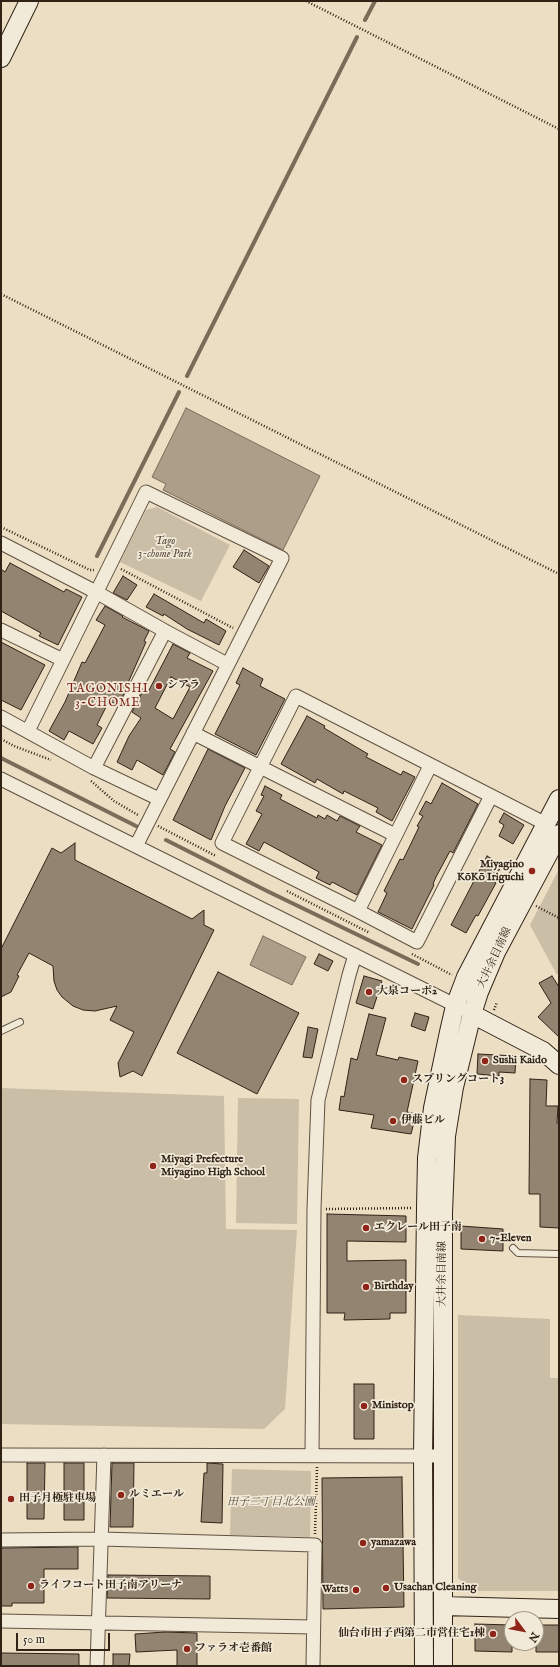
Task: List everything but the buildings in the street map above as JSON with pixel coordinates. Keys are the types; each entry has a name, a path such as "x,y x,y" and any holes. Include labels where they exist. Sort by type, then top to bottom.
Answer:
{"street":[{"path":"1,58 29,1"},
{"path":"28,732 146,492 282,558 136,846"},
{"path":"1,543 96,592 227,664"},
{"path":"1,630 63,660"},
{"path":"94,768 165,631"},
{"path":"490,796 417,942 222,843 296,696 430,766 490,796 553,829"},
{"path":"1,717 94,768 159,799"},
{"path":"193,733 395,835"},
{"path":"358,911 430,766"},
{"path":"1,779 472,1014 544,1051 559,1065"},
{"path":"424,1666 423,1455 426,1208 427,1158 433,1108 455,1006 466,977 553,829 559,799"},
{"name":"大井余目南線","path":"443,1666 443,1213 446,1136 454,1087 479,992 553,829"},
{"path":"315,1455 314,1209 318,1100 355,955"},
{"path":"1,1455 442,1456"},
{"path":"97,1666 104,1455"},
{"path":"1,1540 101,1539 315,1545 313,1666"},
{"path":"443,1606 559,1609"},
{"path":"1,1621 313,1627"}],"lane":[{"path":"1,1032 20,1022"},
{"path":"513,1248 518,1253 559,1254"}],"path":[{"path":"306,1 559,129"},
{"path":"1,294 559,574"},
{"path":"1,526 90,570 117,567 244,633"},
{"path":"1,739 14,746 57,762"},
{"path":"90,781 114,801 148,821 219,857"},
{"path":"283,889 376,936"},
{"path":"534,905 559,918"},
{"path":"412,954 454,976"},
{"path":"493,1012 497,1002"},
{"path":"314,1209 426,1208"},
{"path":"315,1455 315,1545"}],"green space":[{"name":"Tago 3-chome Park","path":"157,507 230,545 201,601 120,562 146,510"},
{"path":"559,869 559,971 557,975 530,925"},
{"path":"1,1088 224,1096 226,1229 297,1230 285,1409 264,1429 1,1424"},
{"path":"238,1098 299,1099 297,1224 236,1223"},
{"path":"458,1315 550,1319 550,1378 559,1378 559,1591 473,1591 458,1578"},
{"name":"田子二丁目北公園","path":"232,1469 311,1471 310,1537 230,1535"}],"shaded area":[{"path":"186,408 320,476 283,550 163,490 166,484 152,477"},
{"path":"263,936 306,957 292,985 250,965"}],"waterway":[{"path":"365,20 375,1"},
{"path":"187,376 357,37"},
{"path":"97,556 179,392"},
{"path":"1,758 136,826"},
{"path":"166,840 418,964"}],"place":[{"name":"シアラ","path":"159,686"},
{"name":"Miyagino KōKō Iriguchi","path":"532,871"},
{"name":"大泉コーポ2","path":"369,992"},
{"name":"Sushi Kaido","path":"485,1061"},
{"name":"スプリングコート3","path":"404,1080"},
{"name":"伊藤ビル","path":"393,1121"},
{"name":"Miyagi Prefecture Miyagino High School","path":"153,1166"},
{"name":"エクレール田子南","path":"366,1228"},
{"name":"7-Eleven","path":"482,1239"},
{"name":"Birthday","path":"366,1287"},
{"name":"Ministop","path":"364,1406"},
{"name":"ルミエール","path":"121,1495"},
{"name":"田子月極駐車場","path":"11,1499"},
{"name":"yamazawa","path":"363,1543"},
{"name":"ライフコート田子南アリーナ","path":"31,1586"},
{"name":"Usachan Cleaning","path":"386,1588"},
{"name":"Watts","path":"356,1590"},
{"name":"仙台市田子西第二市営住宅1棟","path":"493,1634"},
{"name":"ファラオ壱番館","path":"187,1649"}],"district":[{"name":"TAGONISHI 3-CHOME","path":"108,697"}]}
